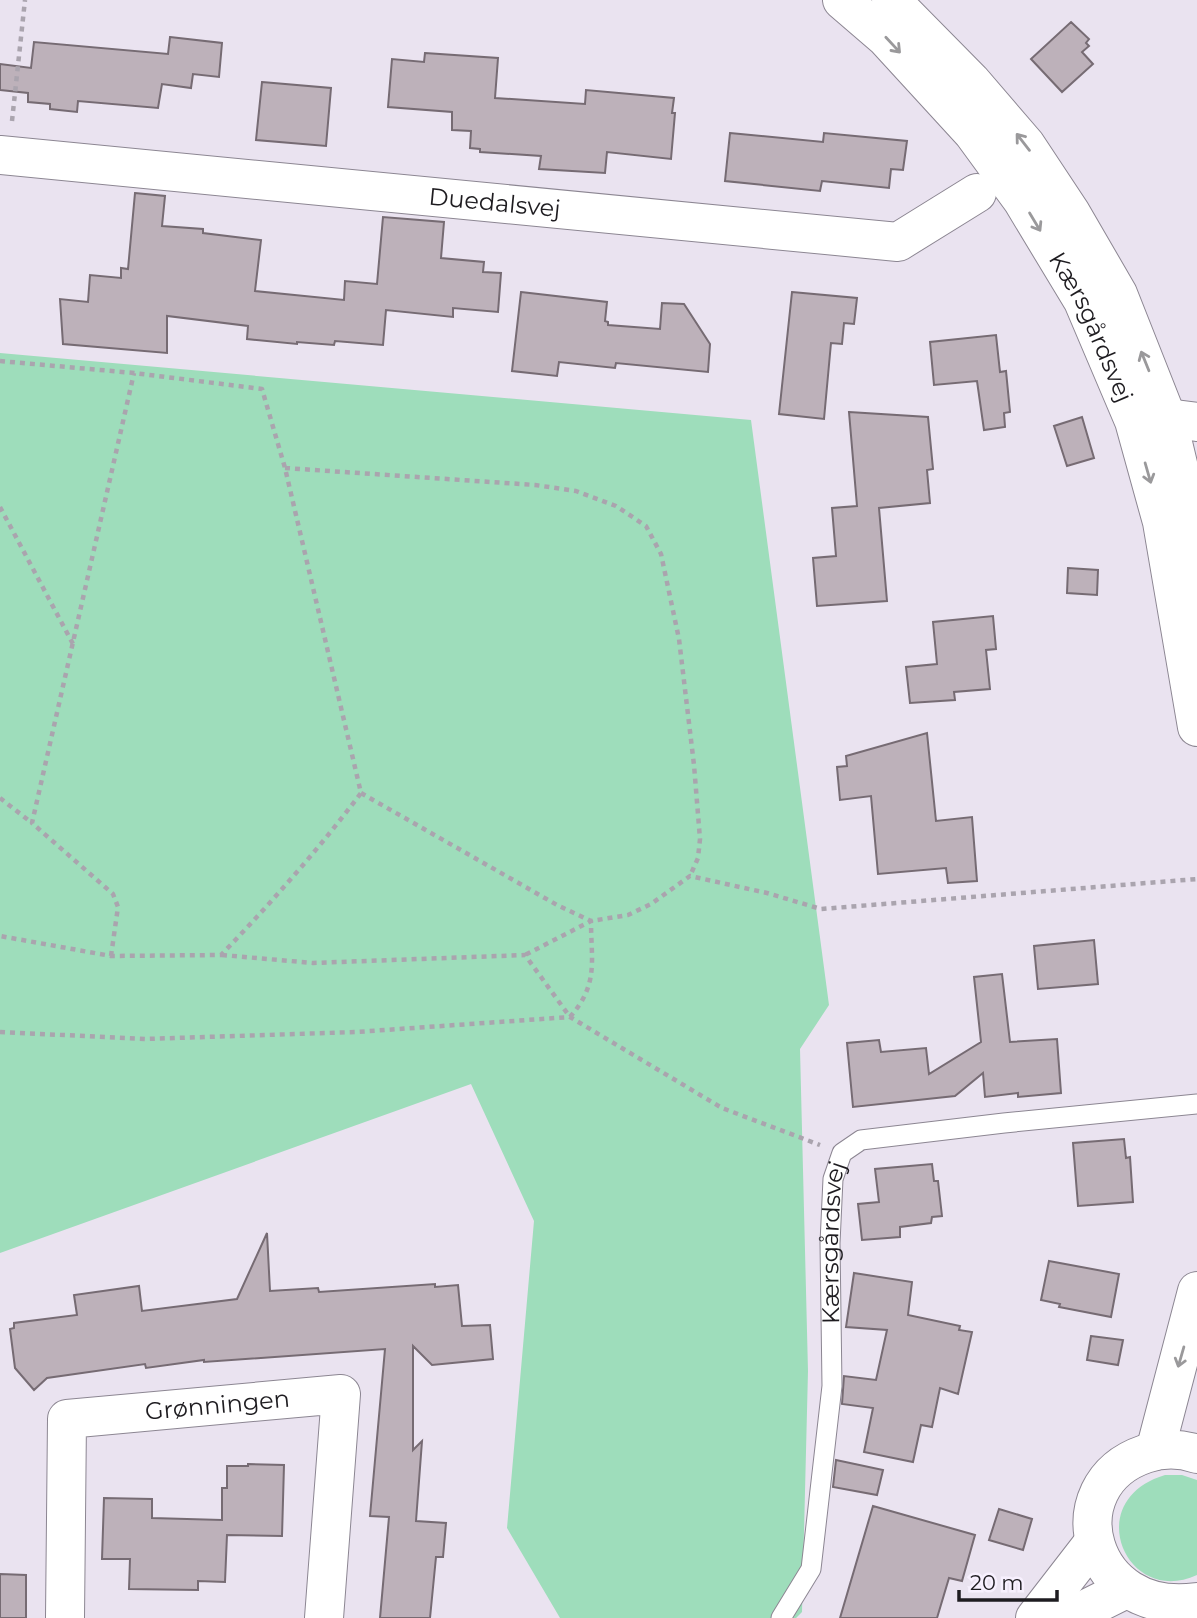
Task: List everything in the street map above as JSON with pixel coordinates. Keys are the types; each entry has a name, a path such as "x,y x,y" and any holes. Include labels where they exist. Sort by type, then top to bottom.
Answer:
{"street":[{"name":"Kærsgårdsvej","path":"842,0 885,37 973,133 1022,200 1083,300 1166,420 1162,522 1197,727"},
{"name":"Kærsgårdsvej","path":"891,0 971,81 1034,157 1118,294 1166,420 1194,531 1197,643"},
{"name":"Duedalsvej","path":"4,155 898,242 977,193"},
{"path":"1155,1451 1197,1291"},
{"name":"Grønningen","path":"65,1618 66,1419 341,1394 324,1618"},
{"path":"1179,1609 1145,1602 1124,1590 1104,1570 1093,1543 1092,1523 1096,1503 1105,1484 1119,1468 1136,1457 1155,1451 1172,1449 1197,1454"},
{"path":"1035,1618 1093,1543"},
{"path":"1068,1618 1124,1590"}],"lane":[{"name":"Kærsgårdsvej","path":"781,1618 811,1569 831,1386 830,1243 833,1179 842,1153 861,1140 1197,1104"}],"path":[{"path":"4,155 24,0"},
{"path":"0,361 134,373 262,389 285,468 361,793 556,905 591,921"},
{"path":"32,823 134,373"},
{"path":"0,936 111,956 221,955 313,963 525,955 591,921 628,915 651,904 690,876 698,858 700,839 679,639 661,554 646,526 616,506 576,491 535,485 285,468"},
{"path":"0,507 74,645"},
{"path":"221,955 270,904 361,793"},
{"path":"0,798 113,894 118,907 111,956"},
{"path":"690,876 767,893 821,909 1197,879"},
{"path":"0,1032 146,1039 356,1032 570,1017 583,1002 591,984 591,921"},
{"path":"525,955 570,1017 722,1108 842,1153"}],"green space":[{"path":"0,353 751,420 829,1005 800,1049 808,1371 802,1612 796,1618 560,1618 507,1528 534,1221 471,1084 0,1253"},
{"path":"1165,1475 1182,1475 1197,1480 1197,1575 1172,1581 1150,1577 1133,1564 1122,1547 1119,1526 1124,1506 1139,1488"}],"building":[{"path":"1071,22 1089,39 1086,43 1089,46 1082,52 1093,64 1062,92 1031,59"},
{"path":"170,37 222,43 219,77 193,74 191,88 162,84 158,108 78,101 77,112 50,109 50,104 28,102 28,93 0,90 0,64 31,68 34,42 168,54"},
{"path":"425,53 498,58 495,98 585,104 586,90 674,98 671,159 607,152 605,173 539,169 541,156 480,152 480,149 470,148 471,131 452,130 452,112 388,107 392,59 424,62"},
{"path":"262,82 331,88 326,146 256,140"},
{"path":"730,133 823,142 824,133 907,141 903,170 891,169 889,188 822,181 820,191 725,181"},
{"path":"135,193 165,196 162,226 203,229 203,233 261,240 255,291 344,300 345,281 377,284 383,217 444,222 441,258 484,262 483,272 501,273 498,312 453,308 453,317 386,310 383,345 335,341 334,345 297,344 247,339 248,326 167,316 167,353 63,344 60,299 88,302 90,275 121,278 121,268 128,269"},
{"path":"521,292 607,302 605,321 608,325 660,329 662,303 684,304 710,344 708,372 616,363 615,368 559,362 557,376 512,371"},
{"path":"792,292 857,298 854,324 844,323 842,344 831,343 824,419 779,414"},
{"path":"996,335 1000,372 1006,371 1010,412 1004,413 1005,427 984,430 977,381 934,385 930,342"},
{"path":"849,412 928,417 933,469 927,470 930,503 879,508 887,601 817,606 813,558 836,556 832,508 857,506"},
{"path":"1082,417 1094,458 1067,466 1054,426"},
{"path":"1068,568 1098,570 1097,595 1067,593"},
{"path":"993,616 996,649 986,650 990,689 954,692 955,700 910,703 906,667 937,664 933,622"},
{"path":"927,733 936,821 972,817 977,881 948,883 946,868 878,874 871,796 840,800 837,767 847,766 846,756"},
{"path":"1094,940 1098,984 1038,989 1034,946"},
{"path":"1002,974 1010,1042 1057,1039 1061,1093 1018,1097 1018,1093 985,1097 983,1073 955,1096 853,1107 847,1043 879,1040 881,1052 926,1048 929,1074 981,1042 974,977"},
{"path":"1124,1139 1126,1158 1130,1157 1133,1202 1078,1206 1073,1143"},
{"path":"932,1164 934,1181 938,1181 942,1216 932,1217 931,1223 900,1227 900,1237 862,1240 858,1204 879,1202 875,1169"},
{"path":"267,1233 270,1291 318,1288 319,1292 435,1284 435,1287 458,1285 462,1326 490,1325 493,1359 432,1365 413,1346 413,1450 422,1441 416,1521 446,1523 443,1557 436,1557 430,1618 380,1618 389,1517 370,1516 385,1349 204,1360 146,1368 145,1364 47,1378 34,1390 15,1368 10,1329 14,1328 14,1323 77,1315 74,1295 139,1286 142,1311 237,1299"},
{"path":"1049,1261 1119,1274 1111,1317 1059,1307 1060,1304 1041,1300"},
{"path":"854,1273 912,1282 908,1315 960,1326 959,1330 972,1332 958,1394 940,1388 932,1427 921,1425 913,1462 864,1452 873,1408 842,1404 844,1376 876,1380 887,1330 846,1327"},
{"path":"1091,1336 1123,1340 1118,1365 1087,1360"},
{"path":"836,1460 883,1470 877,1495 833,1487"},
{"path":"284,1465 282,1536 227,1535 225,1582 198,1581 198,1590 129,1589 130,1559 102,1559 104,1498 152,1499 152,1518 222,1520 222,1488 227,1488 227,1466"},
{"path":"873,1506 975,1535 962,1581 949,1578 937,1618 840,1618"},
{"path":"999,1509 1032,1519 1023,1550 989,1540"},
{"path":"0,1574 26,1575 26,1618 0,1618"}]}
